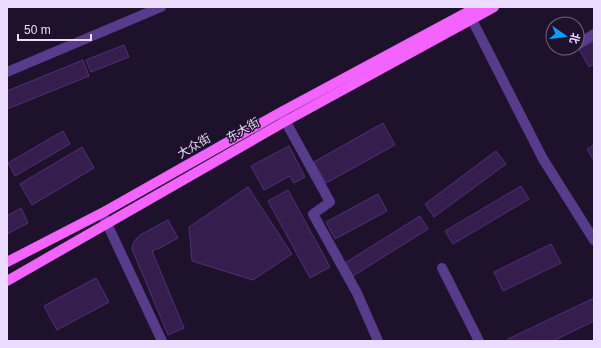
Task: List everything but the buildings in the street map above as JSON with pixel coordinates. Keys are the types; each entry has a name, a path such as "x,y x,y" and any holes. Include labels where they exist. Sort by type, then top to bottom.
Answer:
{"main road":[{"name":"东大街","path":"7,281 107,223 283,116 410,52 473,13 494,7"},
{"name":"大众街","path":"7,262 283,116"}],"street":[{"path":"7,72 161,7"},
{"path":"473,13 542,159 594,240"},
{"path":"585,40 594,34"},
{"path":"283,116 330,202 313,214 357,293 378,341"},
{"path":"102,213 162,341"},
{"path":"442,268 479,341"}]}
